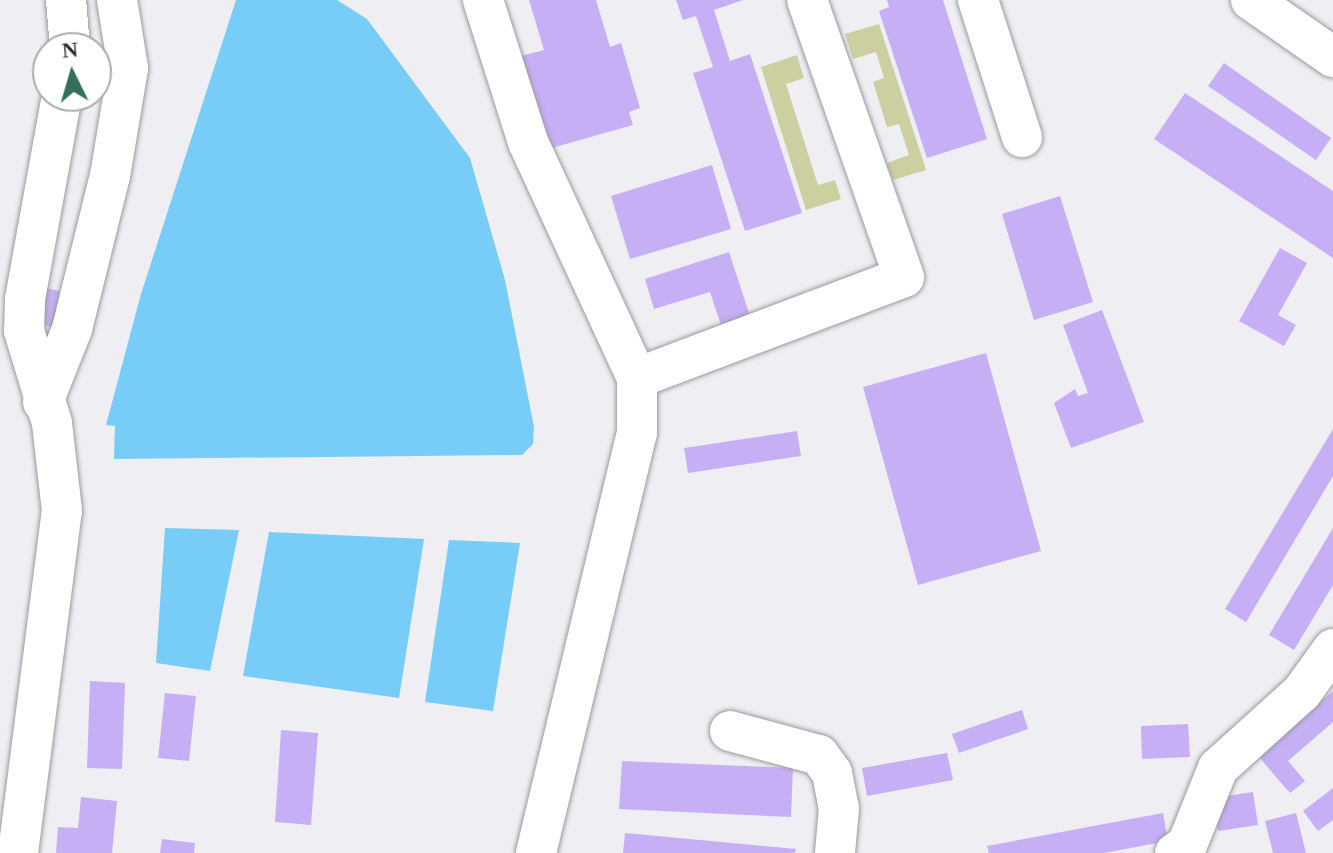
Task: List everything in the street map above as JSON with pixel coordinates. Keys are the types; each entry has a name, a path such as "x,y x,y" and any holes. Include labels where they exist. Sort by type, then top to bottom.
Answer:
{"street":[{"path":"66,0 69,32"},
{"path":"43,402 72,329 110,176 128,68 117,0"},
{"path":"483,0 528,142 637,378 637,433 536,853"},
{"path":"637,378 904,277 807,0"},
{"path":"978,0 1022,137"},
{"path":"1251,0 1333,57"},
{"path":"18,853 62,511 43,402 24,331 25,299 59,112"},
{"path":"1175,853 1187,845 1218,768 1302,692 1333,649"},
{"path":"730,731 819,755 832,773 839,808 835,853"}],"green space":[{"path":"879,24 926,170 893,180 887,163 909,155 899,124 887,127 873,82 884,78 876,52 853,59 845,34"},
{"path":"797,55 804,78 786,84 818,185 835,180 841,199 806,210 761,67"}],"water":[{"path":"236,0 337,0 367,19 470,158 505,280 534,427 533,444 522,455 114,459 115,426 106,425 141,294"},
{"path":"165,528 239,530 210,671 156,663"},
{"path":"269,532 424,539 399,698 243,676"},
{"path":"449,540 520,543 493,711 425,702"}],"building":[{"path":"529,0 596,0 610,47 621,43 640,108 629,112 633,125 548,149 521,56 544,50"},
{"path":"676,0 743,0 714,10 730,61 750,54 802,213 745,231 693,73 713,67 696,16 683,20"},
{"path":"887,0 943,0 987,139 927,158 879,11 889,7"},
{"path":"1224,63 1331,138 1316,160 1208,86"},
{"path":"1185,93 1333,191 1333,258 1154,139"},
{"path":"712,165 731,229 630,259 611,196"},
{"path":"1060,196 1093,302 1034,320 1002,214"},
{"path":"1280,248 1307,263 1278,315 1296,325 1284,346 1239,321"},
{"path":"729,252 750,316 721,325 710,292 654,309 645,279"},
{"path":"41,287 60,291 54,327 34,324"},
{"path":"1102,310 1144,422 1071,448 1054,403 1075,389 1078,396 1088,393 1063,325"},
{"path":"986,353 1041,551 918,585 863,387"},
{"path":"1333,429 1333,476 1246,622 1225,609"},
{"path":"797,431 801,456 688,473 684,448"},
{"path":"1333,528 1333,585 1294,650 1269,635"},
{"path":"90,681 125,683 122,769 87,768"},
{"path":"1333,691 1333,722 1288,761 1305,781 1290,793 1258,756"},
{"path":"165,693 196,696 189,761 158,758"},
{"path":"1022,710 1028,729 959,753 952,734"},
{"path":"1188,724 1190,757 1142,759 1141,726"},
{"path":"281,730 318,733 311,825 275,822"},
{"path":"947,753 953,780 867,796 862,768"},
{"path":"622,761 793,768 791,817 619,809"},
{"path":"1333,788 1333,820 1318,831 1303,811"},
{"path":"1253,792 1258,825 1218,831 1213,798"},
{"path":"81,797 117,801 112,853 56,853 58,827 78,828"},
{"path":"1163,813 1168,841 1104,853 989,853 987,846"},
{"path":"1296,813 1306,853 1273,853 1265,821"},
{"path":"625,833 796,849 795,853 623,853"},
{"path":"162,839 195,843 194,853 160,853"}]}
